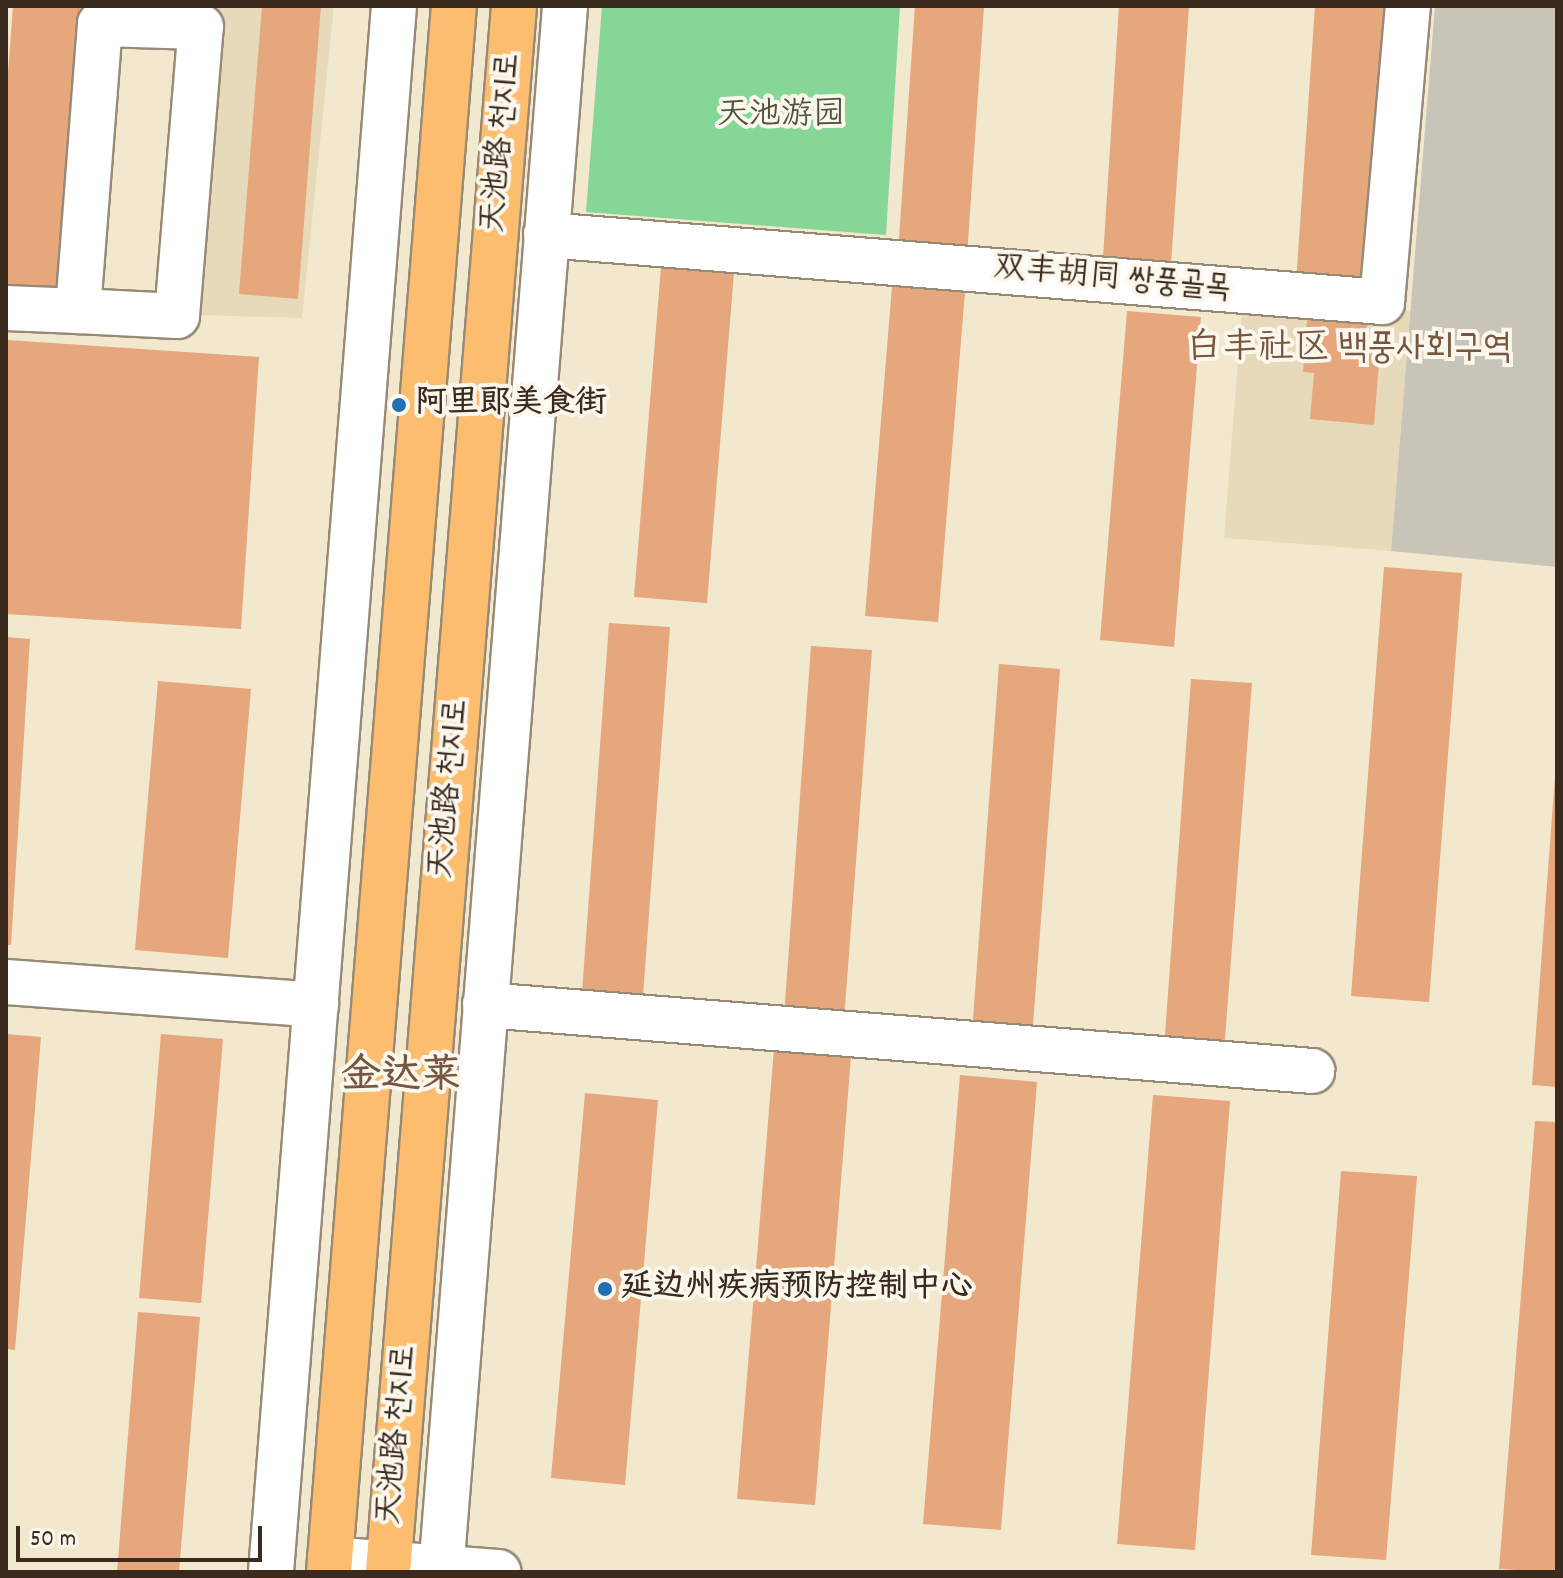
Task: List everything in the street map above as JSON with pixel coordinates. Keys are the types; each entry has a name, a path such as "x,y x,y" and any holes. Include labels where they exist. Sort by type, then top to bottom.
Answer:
{"main road":[{"name":"天池路 천지로","path":"330,1566 454,6"},
{"name":"天池路 천지로","path":"389,1568 514,6"}],"street":[{"path":"271,1572 394,6"},
{"name":"天池路 천지로","path":"441,1570 565,6"},
{"name":"双丰胡同 쌍풍골목","path":"546,235 1382,302 1408,6"},
{"path":"6,308 177,316 201,27 100,24 78,311"},
{"path":"6,982 316,1005"},
{"path":"485,1005 1312,1071"},
{"path":"330,1566 498,1572"}],"shaded area":[{"path":"119,6 334,6 302,318 195,315 217,14"},
{"path":"1435,6 1557,6 1557,567 1391,551"},
{"path":"1243,297 1410,311 1391,551 1224,538"}],"green space":[{"name":"天池游园","path":"602,6 900,6 886,235 586,212"}],"building":[{"path":"13,6 80,6 59,290 6,286 6,100"},
{"path":"262,6 321,6 298,299 239,294"},
{"path":"915,6 984,6 967,257 898,253"},
{"path":"1119,6 1189,6 1170,279 1102,274"},
{"path":"1315,6 1384,6 1365,288 1296,283"},
{"path":"661,267 734,273 707,603 634,597"},
{"path":"892,286 965,292 938,622 865,616"},
{"path":"1308,308 1368,313 1365,349 1380,350 1374,425 1310,419 1314,373 1303,372"},
{"path":"1127,311 1201,317 1174,647 1100,640"},
{"path":"8,340 259,357 241,629 6,614"},
{"path":"1384,567 1462,573 1429,1002 1351,996"},
{"path":"609,623 670,627 643,996 582,992"},
{"path":"6,637 30,639 11,945 6,945"},
{"path":"811,646 872,650 844,1020 784,1016"},
{"path":"999,664 1060,669 1032,1038 972,1033"},
{"path":"1191,679 1252,683 1224,1052 1164,1048"},
{"path":"158,681 251,689 228,958 135,950"},
{"path":"1557,776 1557,1087 1532,1085"},
{"path":"6,1034 41,1037 15,1350 6,1349"},
{"path":"161,1034 223,1039 201,1303 139,1298"},
{"path":"774,1049 851,1056 815,1505 737,1499"},
{"path":"960,1075 1037,1082 1001,1530 923,1524"},
{"name":"延边州疾病预防控制中心","path":"585,1093 658,1100 625,1485 551,1478"},
{"path":"1153,1095 1230,1101 1195,1550 1117,1544"},
{"path":"1535,1121 1557,1122 1557,1572 1499,1569"},
{"path":"1341,1171 1417,1176 1386,1560 1311,1555"},
{"path":"138,1312 200,1317 179,1572 117,1572"}],"place":[{"name":"阿里郎美食街","path":"399,405"},
{"name":"延边州疾病预防控制中心","path":"605,1289"}],"district":[{"name":"白丰社区 백풍사회구역","path":"1349,351"},
{"name":"金达莱","path":"401,1079"}]}
